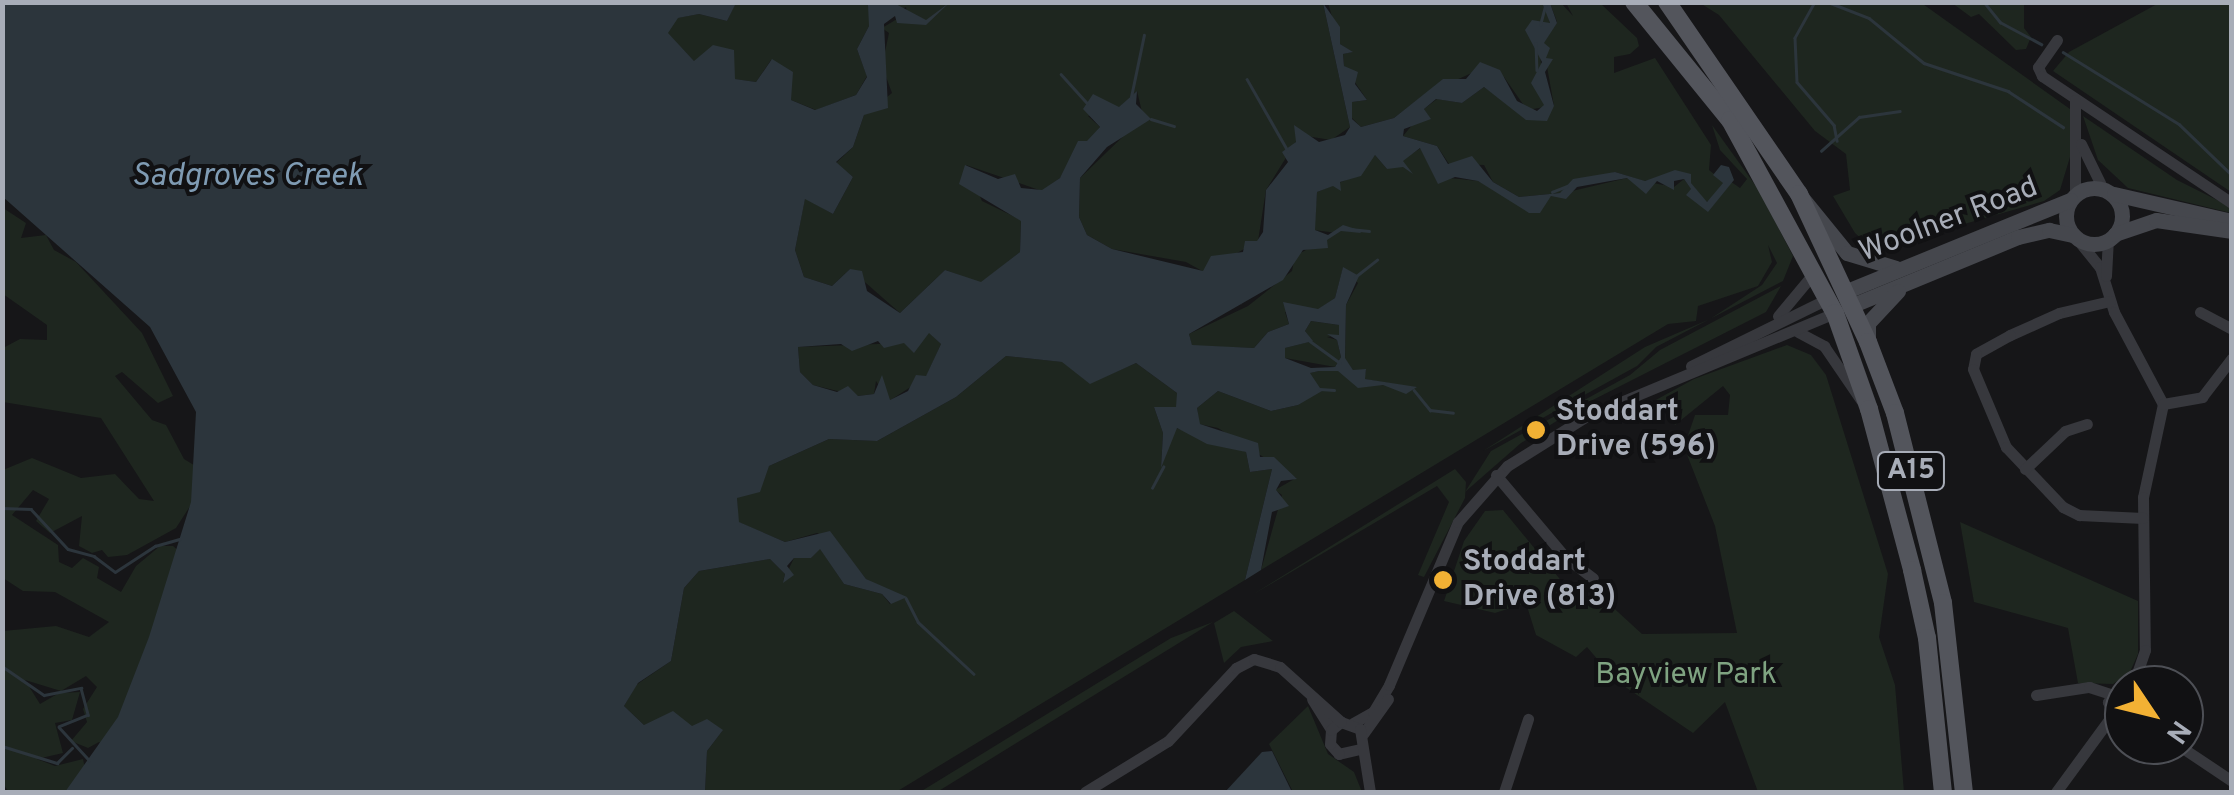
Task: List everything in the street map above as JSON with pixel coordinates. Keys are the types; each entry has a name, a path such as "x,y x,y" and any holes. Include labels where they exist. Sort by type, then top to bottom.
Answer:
{"main road":[{"name":"A15","path":"1634,2 1730,120 1809,257 1832,306 1870,408 1927,638 1943,792"},
{"name":"A15","path":"1667,2 1707,52 1799,194 1868,342 1894,414 1943,603 1964,792"},
{"path":"2107,191 2122,211 2112,237"},
{"path":"2232,220 2107,191 2073,197 2066,218 2075,237 2112,237 2156,220 2232,232"},
{"path":"1799,194 1847,253 1906,274 1871,319 1868,342"},
{"name":"Woolner Road","path":"1850,298 2073,197"},
{"name":"Woolner Road","path":"1906,274 2029,233 2075,237"},
{"path":"1832,306 1850,298"}],"street":[{"path":"2057,40 2038,67 2042,76 2232,203"},
{"path":"2073,197 2078,130 2075,100"},
{"path":"2078,130 2107,191"},
{"path":"2075,237 2098,262 2109,296 2162,404 2143,518 2146,650 2140,665"},
{"path":"2109,296 2112,237"},
{"path":"1762,328 1811,284 1809,257"},
{"path":"2109,296 2060,313 1974,357 2001,438 2072,514 2143,518"},
{"path":"1369,792 1345,756 1330,744 1342,725 1373,712 1450,537 1496,475 1556,433 1762,328 1832,306"},
{"path":"1789,335 1832,306"},
{"path":"2200,312 2232,328"},
{"path":"1657,384 1802,332 1817,340 1870,408"},
{"path":"2162,404 2202,397 2232,358"},
{"path":"2025,468 2065,431 2087,424"},
{"path":"1496,475 1564,557 1593,578"},
{"path":"1085,792 1168,741 1248,661 1269,660 1342,725 1362,734"},
{"path":"1369,792 1360,749 1362,734 1382,714 1394,671"},
{"path":"2036,696 2090,687 2104,692"},
{"path":"1504,792 1528,719"},
{"path":"2056,792 2104,733"},
{"path":"1345,756 1360,749"},
{"path":"2204,762 2232,781"}],"green space":[{"path":"736,2 1323,3 1350,127 1331,140 1300,135 1266,190 1258,241 1204,272 1186,262 1112,249 1087,235 1079,217 1080,178 1137,123 1142,112 1137,91 1120,107 1088,116 1100,127 1060,178 1042,191 966,165 982,201 1021,220 1020,252 981,283 945,270 900,313 850,269 832,286 804,277 795,250 805,198 833,214 853,177 836,163 853,147 864,115 892,93 882,66 889,33 882,28 907,13 906,7 869,26 857,49 867,76 856,95 816,110 791,100 771,60 756,82 734,79 694,61 667,33 677,18 699,14 727,21"},
{"path":"1920,2 2070,109 2070,157 2060,190 2044,201 1874,250 1855,233 1833,196 1850,190 1846,154 1815,131 1719,15 1700,3"},
{"path":"1328,3 1544,3 1550,23 1526,30 1540,53 1545,107 1527,110 1504,77 1474,72 1425,94 1394,118 1361,127 1352,118 1352,102 1367,100 1344,66 1343,54 1352,52 1340,44"},
{"path":"1550,3 1561,3 1573,16 1566,3 1600,3 1637,38 1639,46 1630,54 1614,57 1614,73 1655,58 1711,145 1709,170 1724,182 1713,199 1706,202 1684,175 1644,181 1615,172 1560,193 1519,197 1493,182 1484,165 1449,164 1437,146 1403,136 1418,118 1430,119 1424,109 1437,99 1462,103 1484,87 1524,116 1554,106 1543,44 1557,22"},
{"path":"1952,3 2024,3 2024,28 2031,37 2026,49 2016,50 1979,14 1971,17"},
{"path":"2159,3 2231,3 2231,192 2053,71 2069,52"},
{"path":"2083,116 2177,180 2231,207 2231,213 2128,188 2098,160"},
{"path":"1712,125 1758,189 1793,256 1783,281 1710,319 1762,285 1777,263 1768,245 1772,262 1758,286 1698,306 1696,321 1668,324 1261,570 1282,495 1275,490 1296,478 1218,428 1199,424 1197,408 1218,391 1271,411 1298,405 1310,393 1309,373 1319,371 1339,371 1355,384 1405,386 1364,379 1366,370 1353,370 1345,359 1346,305 1358,283 1343,268 1335,298 1319,309 1285,312 1289,324 1268,332 1254,348 1192,346 1189,334 1248,306 1292,271 1295,256 1337,233 1314,230 1317,192 1353,177 1375,155 1387,169 1421,148 1450,178 1478,181 1532,210 1551,196 1627,178 1674,187 1684,179 1707,210 1730,181 1740,188 1747,179 1720,150"},
{"path":"3,208 26,223 21,238 46,235 54,250 76,262 142,333 173,396 158,403 122,372 115,376 152,420 166,425 184,459 202,470 194,500 176,528 127,555 108,557 102,550 92,553 79,546 82,516 50,533 36,521 49,499 33,490 12,515 58,545 59,562 72,568 83,558 99,567 97,578 121,592 136,566 160,546 173,546 193,563 108,749 99,742 88,748 71,741 87,722 83,709 97,687 86,676 61,691 25,680 40,704 59,693 80,692 72,720 55,723 63,753 37,759 55,766 83,759 90,792 9,792 3,784 3,631 56,626 89,637 109,622 55,592 23,591 3,578 3,470 32,458 81,478 115,474 139,499 154,501 101,418 3,402 3,348 20,339 47,340 47,325 3,294"},
{"path":"1781,286 1766,312 1581,406 1521,443 1465,492 1491,451 1630,375 1660,350"},
{"path":"1709,319 1656,347 1637,366 1483,451 1645,347"},
{"path":"1311,321 1339,325 1340,335 1327,337 1337,340 1341,357 1335,367 1285,358 1285,348 1312,341 1305,331"},
{"path":"929,332 941,344 926,377 889,401 876,381 874,394 858,396 813,385 800,372 798,347 904,343"},
{"name":"Bayview Park","path":"1787,345 1811,355 1826,375 1888,574 1879,637 1895,685 1904,792 1758,792 1725,702 1693,733 1615,680 1587,647 1576,657 1536,635 1526,603 1495,613 1444,601 1464,541 1485,511 1503,510 1573,595 1590,603 1606,601 1642,634 1737,633 1715,526 1684,447 1695,415 1728,415 1730,395 1723,386 1675,425 1665,401 1642,412 1643,407 1694,379"},
{"path":"1006,356 1063,362 1090,383 1136,363 1177,393 1177,407 1154,407 1163,433 1161,467 1176,428 1246,452 1250,472 1272,469 1245,580 896,792 705,792 707,751 722,731 644,725 624,706 636,685 671,661 684,588 699,571 770,559 785,574 783,581 794,558 811,558 820,548 844,584 882,594 890,604 899,597 866,579 836,541 817,533 785,542 738,522 737,498 769,466 829,439 877,441 956,397"},
{"path":"1455,469 1466,482 1465,498 1424,577 1418,575 1449,502 1437,486 1252,595"},
{"path":"1960,522 2138,601 2138,654 2133,665 2104,665 2104,684 2078,683 2068,628 1974,602"},
{"path":"1234,611 1273,641 1241,647 1224,663 1214,623"},
{"path":"1213,622 937,792 920,792 1171,638"},
{"path":"1308,706 1328,754 1354,772 1362,792 1293,792 1269,744"}],"water":[{"name":"Sadgroves Creek","path":"2,3 736,3 727,21 699,14 678,18 668,33 694,61 713,45 734,50 735,79 756,82 772,59 793,72 791,100 815,110 856,95 867,77 857,49 869,26 868,5 894,3 926,20 949,3 926,25 897,23 895,16 884,24 888,108 864,115 853,147 836,162 853,177 833,214 805,199 795,250 804,277 832,286 850,269 862,271 867,291 900,313 945,270 981,282 1020,252 1021,221 959,184 965,165 998,179 1015,174 1021,188 1042,190 1060,178 1078,141 1087,141 1100,127 1083,109 1093,94 1119,107 1137,91 1136,104 1151,119 1107,147 1080,178 1079,217 1087,235 1112,249 1203,271 1211,256 1243,252 1245,241 1257,241 1263,232 1266,190 1288,162 1282,152 1296,142 1294,125 1319,142 1345,135 1350,127 1323,3 1340,27 1340,44 1353,52 1343,54 1344,66 1358,72 1355,84 1367,100 1352,102 1352,119 1361,127 1394,118 1443,79 1466,79 1480,62 1500,70 1517,101 1537,111 1544,105 1531,83 1542,62 1525,30 1532,20 1550,23 1543,5 1550,3 1557,23 1544,43 1550,48 1546,58 1553,59 1545,72 1554,106 1547,121 1526,120 1484,87 1462,103 1436,99 1424,109 1431,119 1404,129 1403,136 1437,146 1448,164 1472,156 1493,182 1519,197 1560,193 1573,179 1615,172 1645,181 1675,170 1691,174 1691,183 1707,202 1723,183 1713,175 1721,165 1729,167 1734,180 1708,212 1686,195 1691,189 1684,179 1674,181 1674,190 1657,181 1646,194 1627,178 1577,187 1566,199 1551,196 1540,213 1529,213 1478,181 1455,177 1438,184 1420,148 1403,161 1413,174 1403,167 1387,169 1375,155 1361,176 1340,182 1341,191 1333,186 1317,192 1315,230 1328,235 1343,225 1361,233 1341,231 1327,240 1328,248 1303,250 1283,280 1189,334 1192,345 1254,348 1268,332 1289,324 1283,302 1318,309 1335,298 1343,267 1359,276 1346,305 1345,358 1353,370 1366,369 1365,379 1417,387 1406,394 1383,385 1358,388 1338,371 1319,371 1310,373 1322,391 1298,405 1271,411 1218,391 1197,408 1200,424 1258,443 1260,457 1274,457 1297,479 1281,481 1276,490 1289,506 1272,512 1261,570 1245,580 1272,469 1250,472 1246,452 1207,444 1177,428 1161,468 1163,433 1154,407 1176,407 1177,393 1136,363 1090,384 1062,362 1006,356 956,397 877,441 829,439 769,466 760,492 737,498 739,522 785,542 830,531 866,579 907,597 891,604 882,594 844,584 820,549 811,558 794,558 787,566 794,575 783,583 785,574 770,559 699,571 684,588 671,661 638,683 624,706 644,725 673,711 692,726 707,719 723,730 707,751 705,792 65,792 118,717 149,637 191,502 196,412 150,327 3,197","holes":["1311,321 1339,325 1339,335 1327,334 1337,340 1341,357 1335,367 1311,368 1285,358 1285,348 1313,341 1305,331","929,333 941,344 926,376 916,375 908,391 890,400 882,375 874,394 858,396 848,386 837,392 813,385 800,372 798,347 841,344 852,351 878,341 884,348 904,343 914,353"]},
{"path":"1272,751 1292,792 1225,792 1262,752"}],"waterway":[{"name":"Sadgroves Creek","path":"1540,25 1546,2"},
{"path":"1815,2 1795,38 1797,82 1834,125 1837,141"},
{"path":"1828,2 1869,18 1924,63 2008,91 2063,127"},
{"path":"1984,2 2000,22 2041,44"},
{"path":"1131,97 1144,35"},
{"name":"Sadgroves Creek","path":"1536,43 1537,70"},
{"path":"2063,52 2179,124 2232,175"},
{"path":"1061,74 1087,103"},
{"path":"1247,79 1288,151"},
{"path":"1821,151 1859,117 1900,111"},
{"path":"1151,119 1174,126"},
{"path":"1552,192 1567,186"},
{"path":"1350,229 1369,231"},
{"path":"1355,277 1377,260"},
{"path":"1310,341 1340,363"},
{"path":"1320,389 1334,390"},
{"path":"1414,390 1430,410 1453,413"},
{"path":"1152,488 1163,467"},
{"path":"2,508 31,509 68,549 94,556 115,572 155,546 179,539"},
{"path":"906,598 918,622 974,674"},
{"path":"2,666 44,695 81,688 88,715 59,727 89,760"},
{"path":"2,746 57,763 72,748"}],"place":[{"name":"Stoddart Drive (596)","path":"1536,430"},
{"name":"Stoddart Drive (813)","path":"1443,580"}]}
